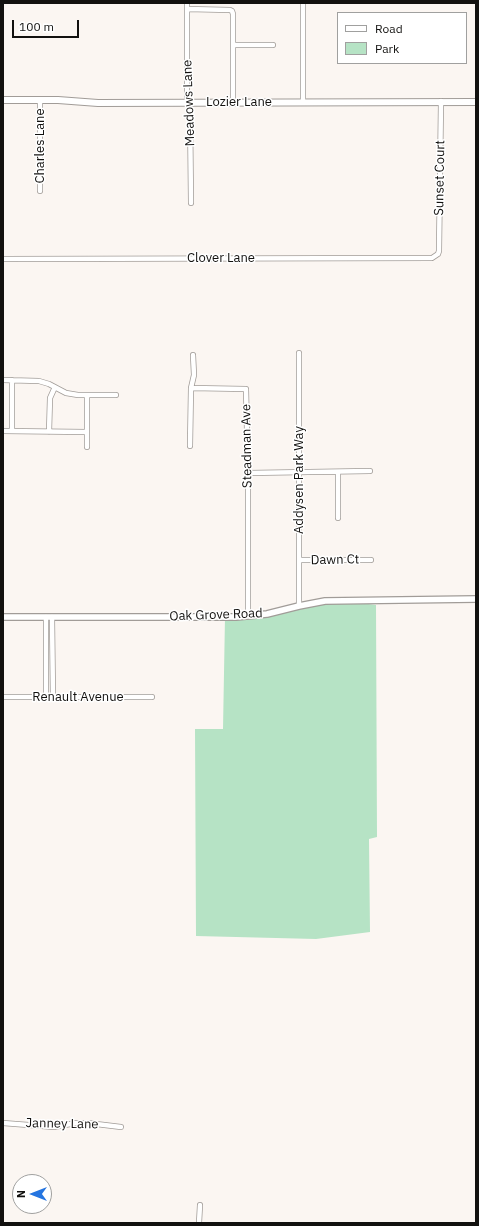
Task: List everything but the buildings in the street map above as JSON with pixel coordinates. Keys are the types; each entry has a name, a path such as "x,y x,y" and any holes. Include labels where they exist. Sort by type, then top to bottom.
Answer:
{"main road":[{"name":"Lozier Lane","path":"3,100 40,100 92,103 304,101 476,102"}],"street":[{"name":"Meadows Lane","path":"187,3 187,102 190,110 191,203"},
{"path":"303,3 304,101"},
{"path":"187,9 232,11 233,102"},
{"path":"233,45 273,45"},
{"name":"Charles Lane","path":"40,100 40,191"},
{"name":"Sunset Court","path":"438,254 441,101"},
{"name":"Clover Lane","path":"3,258 432,258 438,254"},
{"name":"Addysen Park Way","path":"299,353 299,606"},
{"path":"190,446 190,388 194,375 193,355"},
{"path":"3,380 39,381 66,393 86,396 116,395"},
{"path":"12,380 12,431"},
{"path":"49,432 50,398 55,387"},
{"name":"Steadman Ave","path":"190,388 246,389 248,473 248,616"},
{"path":"86,396 87,447"},
{"path":"3,431 87,432"},
{"path":"248,473 370,471"},
{"path":"338,472 338,518"},
{"name":"Dawn Ct","path":"299,560 371,560"},
{"name":"Oak Grove Road","path":"3,617 248,616 267,614 325,600 476,599"},
{"path":"46,697 49,617"},
{"path":"49,617 53,697"},
{"name":"Renault Avenue","path":"3,697 152,697"},
{"name":"Janney Lane","path":"3,1123 54,1127 76,1123 88,1123 121,1127"},
{"path":"199,1223 200,1205"}],"green space":[{"path":"339,600 376,605 377,837 369,839 370,932 316,939 196,936 195,729 223,729 225,617 257,616"}]}
